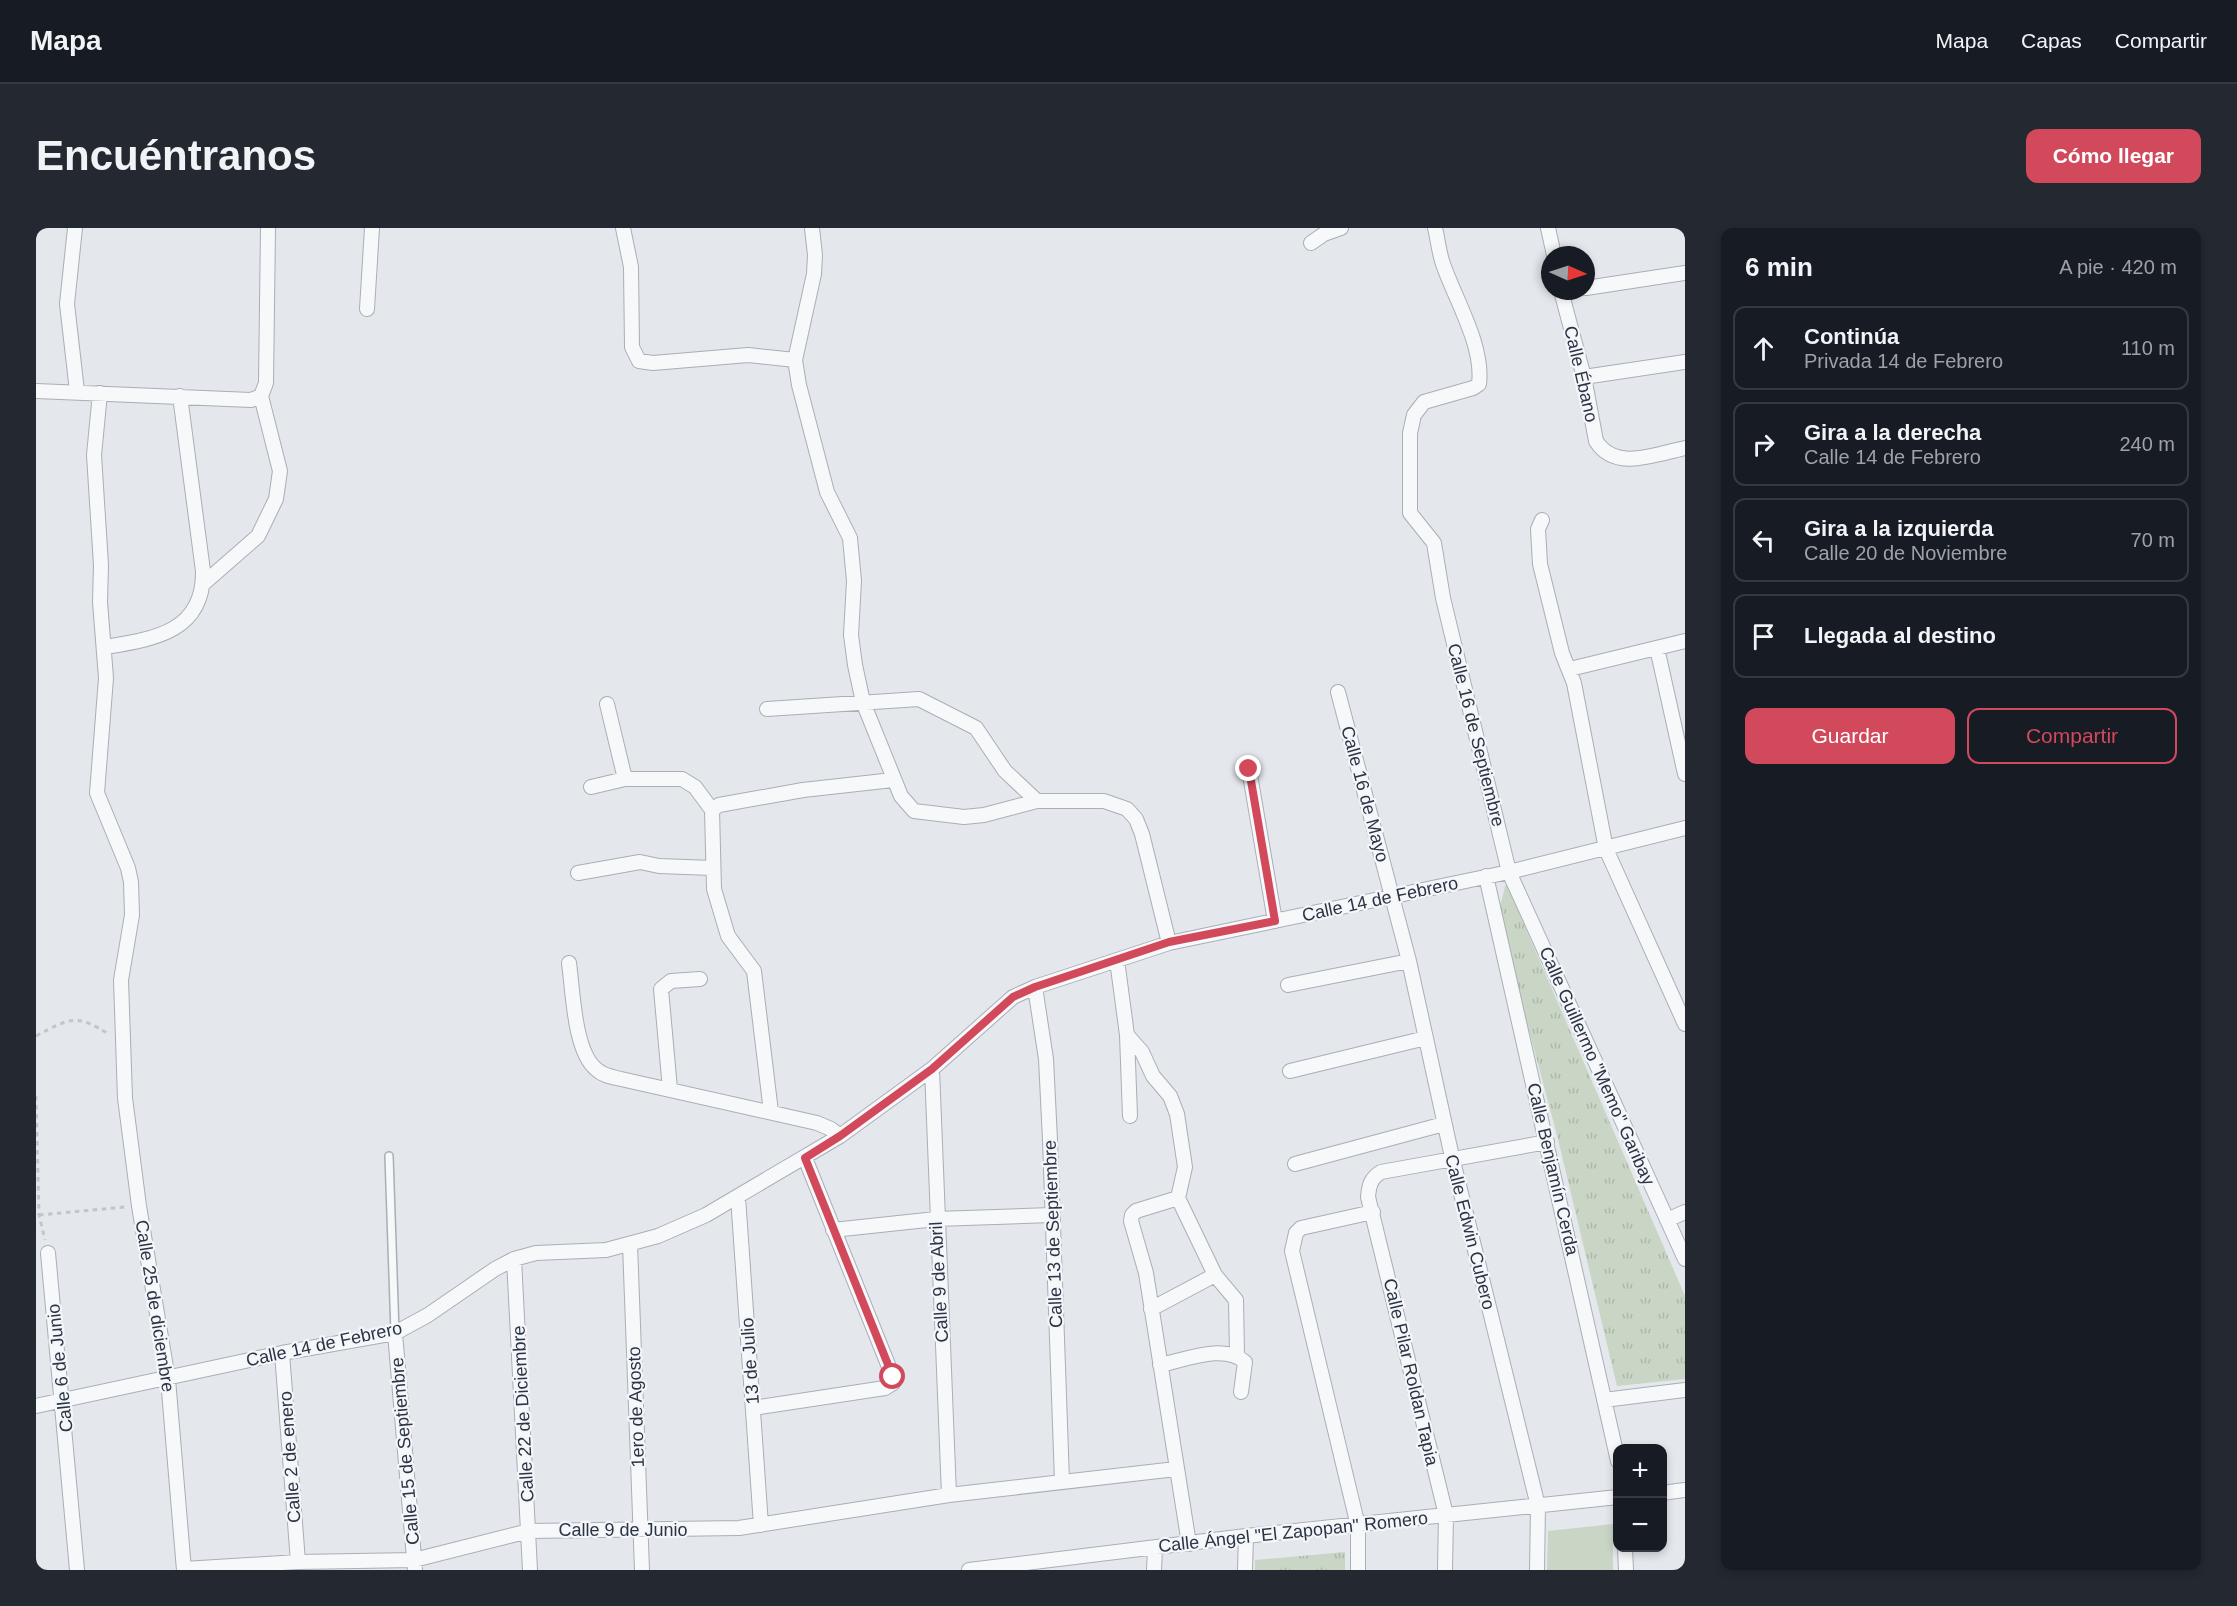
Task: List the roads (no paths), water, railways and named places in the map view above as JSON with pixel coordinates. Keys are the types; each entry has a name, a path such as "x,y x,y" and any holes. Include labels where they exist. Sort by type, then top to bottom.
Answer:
{"street":[{"path":"75,228 67,304 77,391"},
{"path":"203,584 258,536 276,499 280,471 261,396 266,382 268,228"},
{"path":"367,309 372,228"},
{"path":"623,228 631,267 632,347 639,361 653,363 748,355 795,360"},
{"path":"812,228 814,273 795,360 799,385 828,492 850,538 854,581 851,635 855,665 863,702 893,780 908,806 921,813 975,817 1037,801 1104,801 1127,808 1136,819 1142,834 1169,942"},
{"path":"1311,243 1324,234 1341,228"},
{"name":"Calle 16 de Septiembre","path":"1435,228 1443,263 1475,347 1480,378 1479,384 1473,388 1424,402 1414,415 1410,433 1410,513 1434,543 1443,598 1509,872"},
{"path":"1548,228 1552,246"},
{"path":"1595,287 1685,273"},
{"name":"Calle Ébano","path":"1563,300 1584,377 1596,441 1606,454 1627,460 1685,448"},
{"path":"1584,377 1685,362"},
{"path":"36,391 251,400 261,396"},
{"name":"Calle 25 de diciembre","path":"100,393 94,455 101,565 100,602 105,647 106,713 98,793 128,868 132,899 121,980 124,1098 139,1206 168,1379 184,1570"},
{"path":"105,647 163,636 194,612 201,598 203,584 180,396"},
{"path":"1542,520 1538,529 1540,564 1562,653 1570,669 1606,849 1685,1024"},
{"path":"1570,669 1685,641"},
{"path":"1657,648 1685,774"},
{"name":"Calle 16 de Mayo","path":"1338,692 1392,895"},
{"path":"767,709 919,699 976,728 1005,771 1037,801"},
{"path":"607,704 625,779"},
{"path":"1249,769 1275,921"},
{"path":"591,787 625,779 682,780 695,787 712,810 714,889 728,936 754,971 771,1112"},
{"path":"712,810 719,806 803,790 893,780"},
{"name":"Calle 14 de Febrero","path":"36,1406 282,1353 395,1333 428,1316 495,1269 514,1259 536,1253 606,1250 630,1244 706,1215 840,1136 932,1069 1013,997 1035,987 1169,942 1509,872 1685,828"},
{"path":"578,873 640,862 659,866 712,868"},
{"name":"Calle Guillermo \"Memo\" Garibay","path":"1509,872 1667,1220 1681,1239 1685,1259"},
{"name":"Calle Benjamín Cerda","path":"1486,876 1613,1444"},
{"name":"Calle Edwin Cubero","path":"1392,895 1409,961 1444,1124 1538,1506 1537,1570"},
{"path":"1117,960 1127,1035 1130,1116"},
{"path":"1288,985 1409,961"},
{"path":"569,963 586,1058 605,1076 817,1123 831,1128 840,1136"},
{"path":"670,1089 661,988 667,982 699,979"},
{"name":"Calle 13 de Septiembre","path":"1035,987 1046,1059 1062,1481"},
{"path":"1127,1035 1142,1052 1153,1076 1170,1096 1178,1114 1185,1167 1178,1198 1215,1275 1236,1300 1237,1354"},
{"path":"1290,1071 1425,1038"},
{"name":"Calle 9 de Abril","path":"932,1069 936,1219 949,1495"},
{"path":"1295,1164 1444,1124"},
{"path":"1452,1157 1547,1142"},
{"name":"Calle Pilar Roldan Tapia","path":"1445,1570 1446,1515 1368,1197 1373,1177 1381,1172 1452,1157"},
{"path":"753,1408 885,1388 892,1383 891,1372 805,1158"},
{"name":"13 de Julio","path":"738,1197 761,1525"},
{"path":"1178,1198 1132,1215 1131,1221 1143,1263 1189,1544"},
{"path":"1358,1570 1358,1526 1294,1261 1293,1241 1301,1228 1373,1212"},
{"path":"1667,1220 1685,1212"},
{"path":"833,1230 936,1219 1052,1215"},
{"name":"1ero de Agosto","path":"630,1244 642,1570"},
{"name":"Calle 6 de Junio","path":"48,1253 77,1570"},
{"name":"Calle 22 de Diciembre","path":"514,1259 530,1570"},
{"path":"1151,1309 1215,1275"},
{"name":"Calle 15 de Septiembre","path":"395,1333 415,1565"},
{"name":"Calle 2 de enero","path":"282,1353 298,1562"},
{"path":"1160,1365 1224,1353 1237,1354 1245,1362 1241,1392"},
{"path":"1604,1400 1685,1390"},
{"name":"Calle 9 de Junio","path":"184,1570 298,1562 415,1565 529,1531 640,1528 710,1530 761,1525 949,1495 1176,1469"},
{"path":"1667,1492 1685,1490"},
{"name":"Calle Ángel \"El Zapopan\" Romero","path":"969,1570 1069,1564 1155,1548 1246,1536 1613,1497"},
{"path":"1245,1570 1246,1536"},
{"path":"1154,1570 1155,1548"},
{"path":"1625,1552 1626,1570"}],"lane":[{"path":"389,1156 395,1333"}]}
